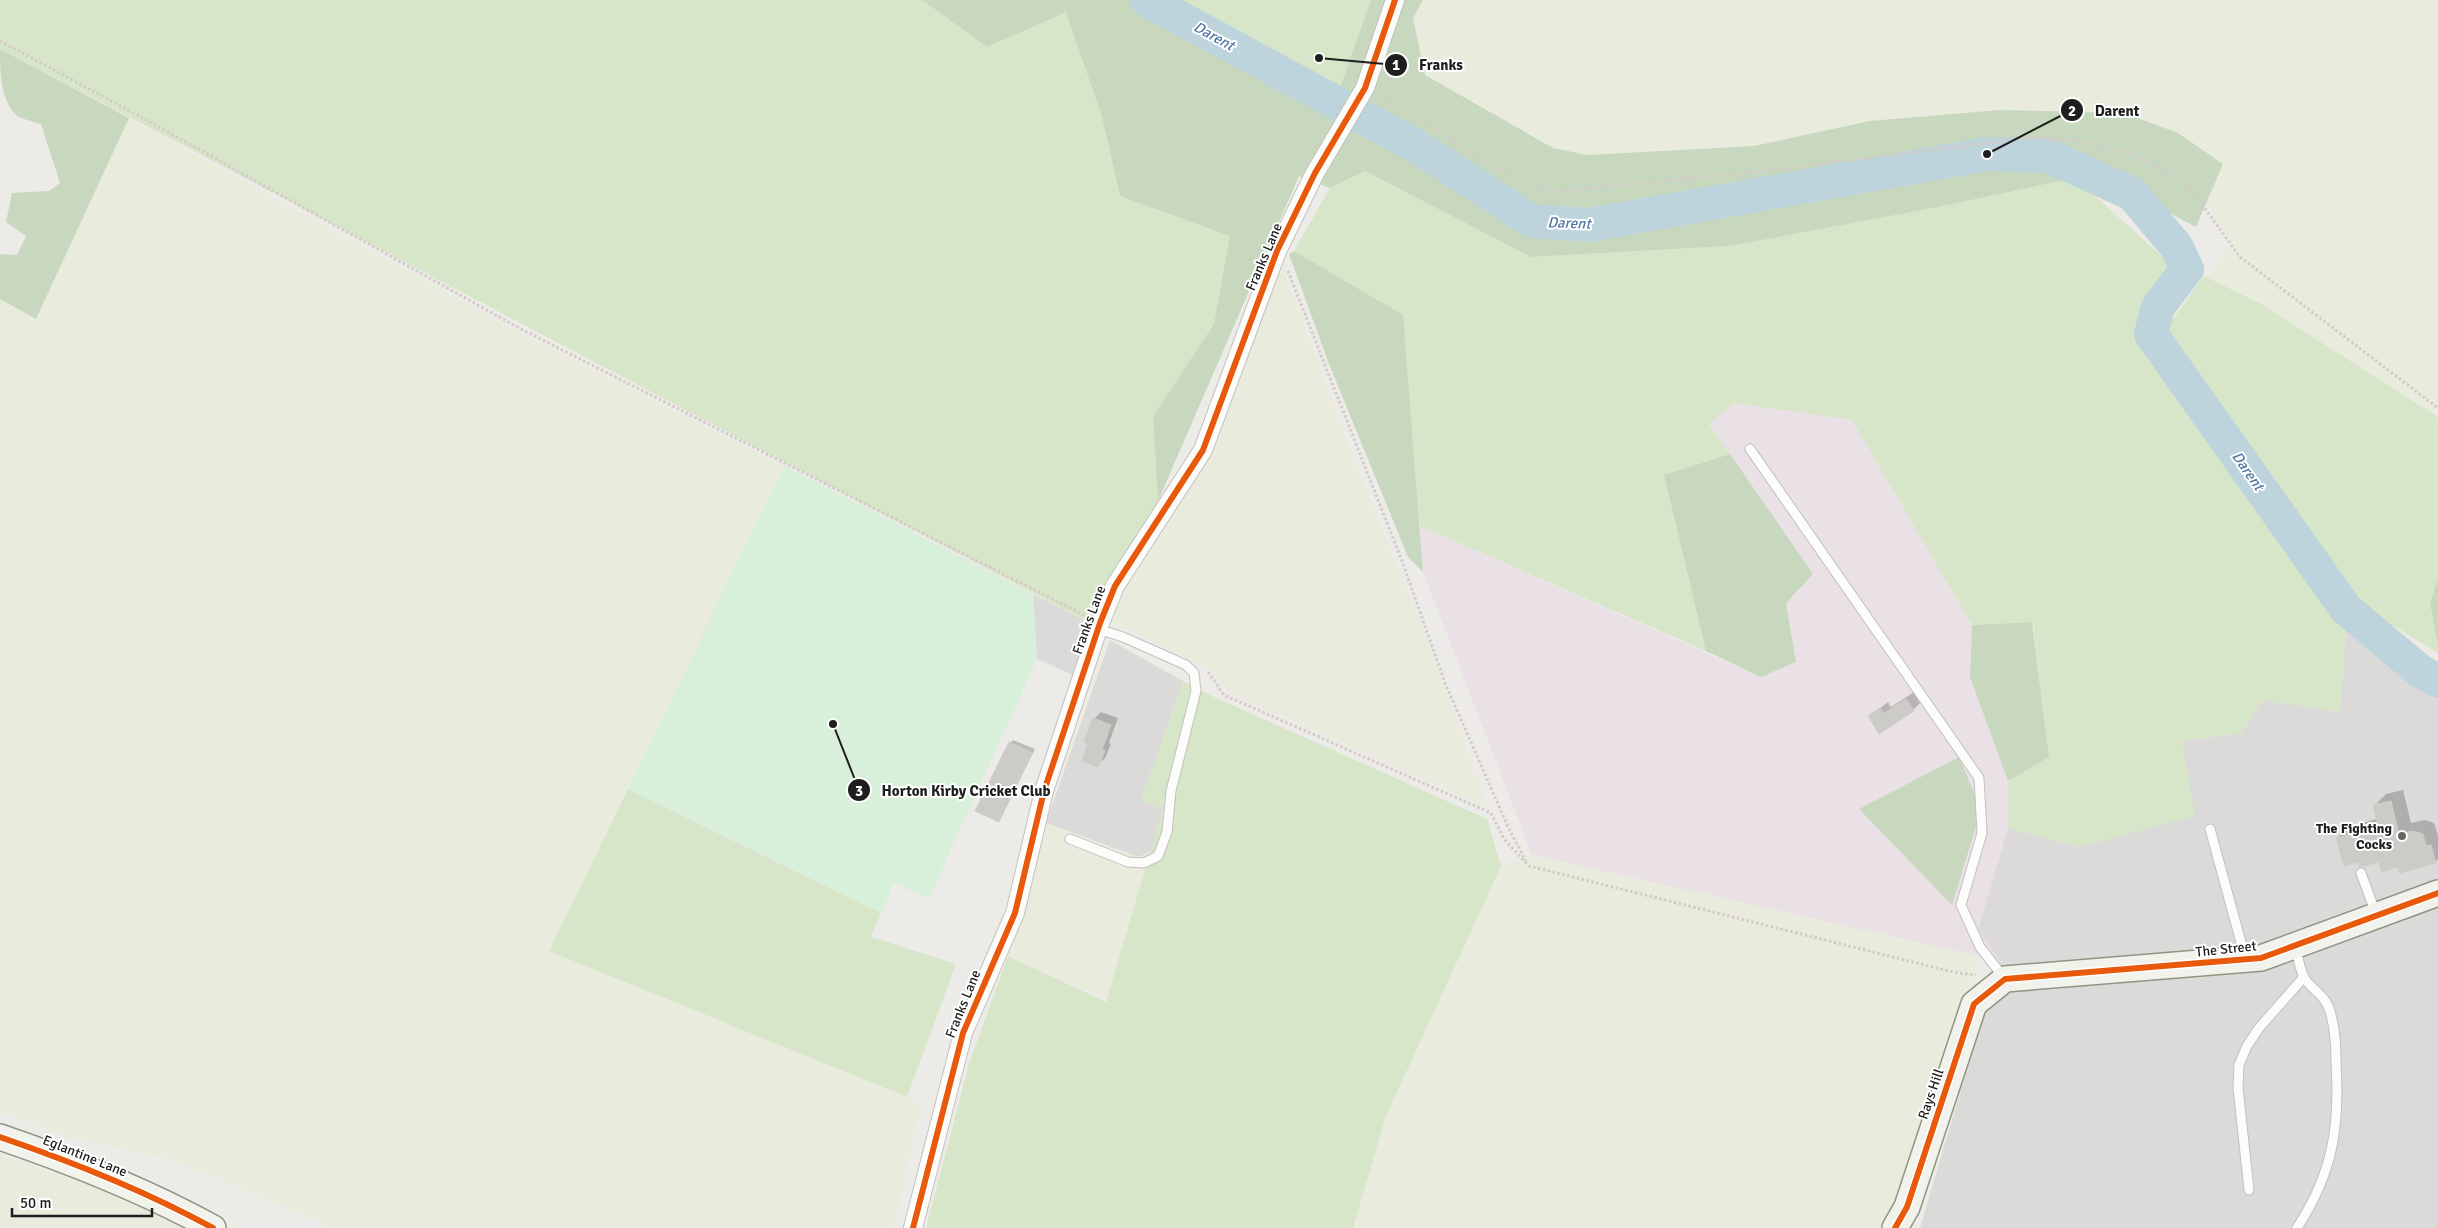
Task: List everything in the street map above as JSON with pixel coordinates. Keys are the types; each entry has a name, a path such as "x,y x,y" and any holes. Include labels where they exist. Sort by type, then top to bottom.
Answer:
{"street":[{"name":"Franks Lane","path":"913,1228 963,1033 1015,913 1044,791 1099,626 1115,586 1203,450 1277,251 1315,173 1365,88 1395,0"},
{"name":"The Street","path":"2005,979 2261,958 2296,947 2376,914 2438,893"},
{"name":"Rays Hill","path":"1895,1228 1907,1206 1974,1004 2005,979"},
{"name":"Eglantine Lane","path":"0,1136 171,1205 213,1228"}],"lane":[{"path":"1750,449 1979,778 1982,832 1961,905 1980,947 2005,979"},
{"path":"1070,839 1128,862 1144,863 1158,856 1167,832 1171,791 1196,691 1194,673 1186,665 1099,626"},
{"path":"2210,829 2246,960"},
{"path":"2361,873 2376,914"},
{"path":"2296,947 2304,977 2320,993 2328,1006 2335,1040 2338,1100 2336,1134 2328,1165 2314,1202 2297,1228"},
{"path":"2250,1190 2238,1088 2240,1066 2247,1046 2259,1028 2304,977"}],"path":[{"path":"0,41 141,117 521,329 1099,626"},
{"path":"1365,88 1378,92 1490,165 1548,192 1795,168 2030,138 2077,140 2131,154 2185,181 2240,258 2438,408"},
{"path":"1277,251 1284,260 1402,562 1445,683 1509,829 1529,866"},
{"path":"1199,667 1208,672 1224,695 1491,813 1504,839 1529,866 1953,972 2005,979"}],"shaded area":[{"path":"1423,0 2438,0 2438,417 2261,304 2204,276 2232,245 2206,203 2223,164 2178,133 2124,113 1870,121 1754,146 1587,155 1553,148 1425,75 1413,18"},
{"path":"129,118 521,334 784,466 549,951 921,1103 894,1228 334,1228 171,1159 74,1139 0,1112 0,299 36,319"},
{"path":"1281,264 1347,441 1435,661 1488,808 1228,692 1214,670 1112,622 1125,589 1177,511 1212,452 1257,320"},
{"path":"1733,402 1852,420 1972,625 1970,677 2008,781 2008,828 1978,929 1999,961 1532,855 1423,572 1420,526 1761,677 1796,662 1786,603 1812,574 1709,424"},
{"path":"1033,594 1090,623 1073,675 1037,659"},
{"path":"2346,628 2438,684 2438,1228 1920,1228 1999,961 1978,929 2008,828 2079,847 2181,741 2241,733 2263,700 2340,712"},
{"path":"1110,640 1183,681 1141,801 1163,809 1152,851 1139,857 1046,823"},
{"path":"1183,817 1107,1000 1008,956 1046,823 1139,857 1152,851"},
{"path":"1532,855 1979,956 1898,1202 1882,1228 1353,1228 1386,1116 1501,866"},
{"path":"2359,862 2360,867 2379,862 2382,872 2398,867 2408,896 2353,917 2337,869"},
{"path":"0,1154 138,1202 184,1228 0,1228"}],"green space":[{"path":"0,0 922,0 987,47 1066,11 1102,117 1120,196 1231,236 1214,324 1153,416 1158,501 1090,623 0,49"},
{"path":"922,0 1164,0 1340,88 1371,0 1423,0 1413,18 1425,75 1553,148 1587,155 1754,146 1870,121 2000,110 2124,113 2178,133 2223,164 2196,227 2128,191 2075,178 1933,208 1730,246 1531,257 1365,171 1330,188 1299,176 1158,501 1153,416 1214,324 1230,236 1120,196 1102,117 1066,12 987,47"},
{"path":"1170,0 1381,0 1340,88 1229,28"},
{"path":"0,49 129,118 36,319 0,299 0,254 17,255 26,236 6,222 12,193 49,191 60,183 41,124 21,118 9,106 3,87"},
{"path":"1365,171 1531,257 1730,246 1933,208 2075,178 2176,269 2136,339 2346,628 2340,712 2263,700 2241,733 2182,741 2195,816 2079,847 2008,828 2008,781 2049,757 2033,622 1972,625 1852,420 1734,403 1709,424 1730,454 1664,475 1706,651 1420,526 1402,315 1294,251 1330,188"},
{"path":"1294,251 1403,315 1423,572 1408,557 1329,364 1289,254"},
{"path":"2204,276 2261,304 2438,417 2438,578 2430,603 2438,653 2367,610 2163,333"},
{"path":"1730,454 1813,574 1786,603 1796,662 1761,677 1706,651 1664,475"},
{"path":"784,466 1033,594 1037,659 929,898 894,883 881,913 628,789"},
{"path":"2438,578 2438,649 2430,603"},
{"path":"2032,622 2049,757 2008,781 1970,677 1972,625"},
{"path":"1183,681 1212,696 1487,819 1501,866 1386,1116 1353,1228 926,1228 969,1064 1008,956 1106,1002 1163,809 1141,801"},
{"path":"1959,757 1981,810 1952,905 1859,809"},
{"path":"628,789 881,913 871,937 956,964 907,1097 549,951"}],"building":[{"path":"1906,699 1914,711 1879,734 1868,716 1880,708 1883,714"},
{"path":"1093,718 1111,725 1102,750 1105,751 1098,767 1082,761 1088,744 1084,742"},
{"path":"1009,742 1032,753 999,822 975,811"},
{"name":"The Fighting Cocks","path":"2391,801 2399,834 2413,831 2423,834 2426,846 2431,845 2436,863 2400,873 2398,867 2382,872 2379,862 2360,867 2359,862 2344,866 2336,838 2378,826 2373,805"}],"waterway":[{"name":"Darent","path":"1147,0 1414,145 1532,221 1588,225 1987,154 2049,156 2132,194 2176,246 2187,269 2158,307 2151,334 2346,609 2420,671 2438,681"}],"cycle path":[{"path":"913,1228 963,1033 1015,913 1044,791 1100,623 1115,586 1203,450 1277,251 1315,173 1365,88 1395,0"},
{"path":"1895,1228 1907,1207 1974,1004 2005,979 2261,958 2438,893"},
{"path":"0,1137 109,1178 188,1214 213,1228"}],"place":[{"name":"Franks","path":"1319,58"},
{"name":"Darent","path":"1987,154"},
{"name":"Horton Kirby Cricket Club","path":"833,724"},
{"name":"The Fighting Cocks","path":"2402,836"}]}
